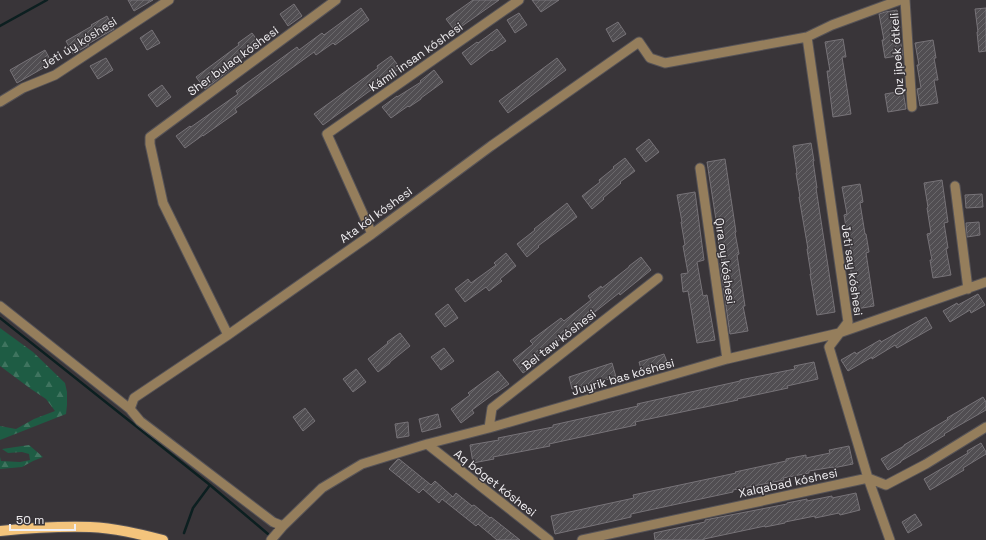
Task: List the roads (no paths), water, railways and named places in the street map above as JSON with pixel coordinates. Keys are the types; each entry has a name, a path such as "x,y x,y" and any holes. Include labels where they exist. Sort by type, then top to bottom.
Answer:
{"main road":[{"path":"0,532 38,528 91,527 136,533 163,540"}],"street":[{"name":"Jeti úy kóshesi","path":"0,102 23,88 55,75 169,0"},
{"name":"Sher bulaq kóshesi","path":"228,335 163,203 150,144 150,137 336,0"},
{"name":"Kámil insan kóshesi","path":"372,234 327,134 519,0"},
{"path":"807,37 832,25 900,0"},
{"name":"Qız jipek ótkeli","path":"905,0 912,107"},
{"name":"Ata kól kóshesi","path":"130,409 134,398 228,335 372,234 491,146 639,42 650,58 665,63 807,37"},
{"name":"Jeti say kóshesi","path":"807,37 848,322 829,347 868,478 890,540"},
{"name":"Qıra oy kóshesi","path":"700,168 727,359"},
{"path":"955,186 968,289"},
{"name":"Bel taw kóshesi","path":"489,428 492,408 658,278"},
{"name":"Juyrik bas kóshesi","path":"271,540 283,526 322,488 362,464 727,359 839,333 986,282"},
{"path":"0,306 130,409 140,421 273,522 283,526"},
{"path":"868,478 886,485 926,464 986,427"},
{"name":"Aq bóget kóshesi","path":"428,444 549,540"},
{"name":"Xalqabad kóshesi","path":"582,540 868,478"}],"waterway":[{"path":"0,26 47,0"},
{"path":"0,318 210,485 268,534"},
{"path":"184,533 193,508 210,485"}]}
